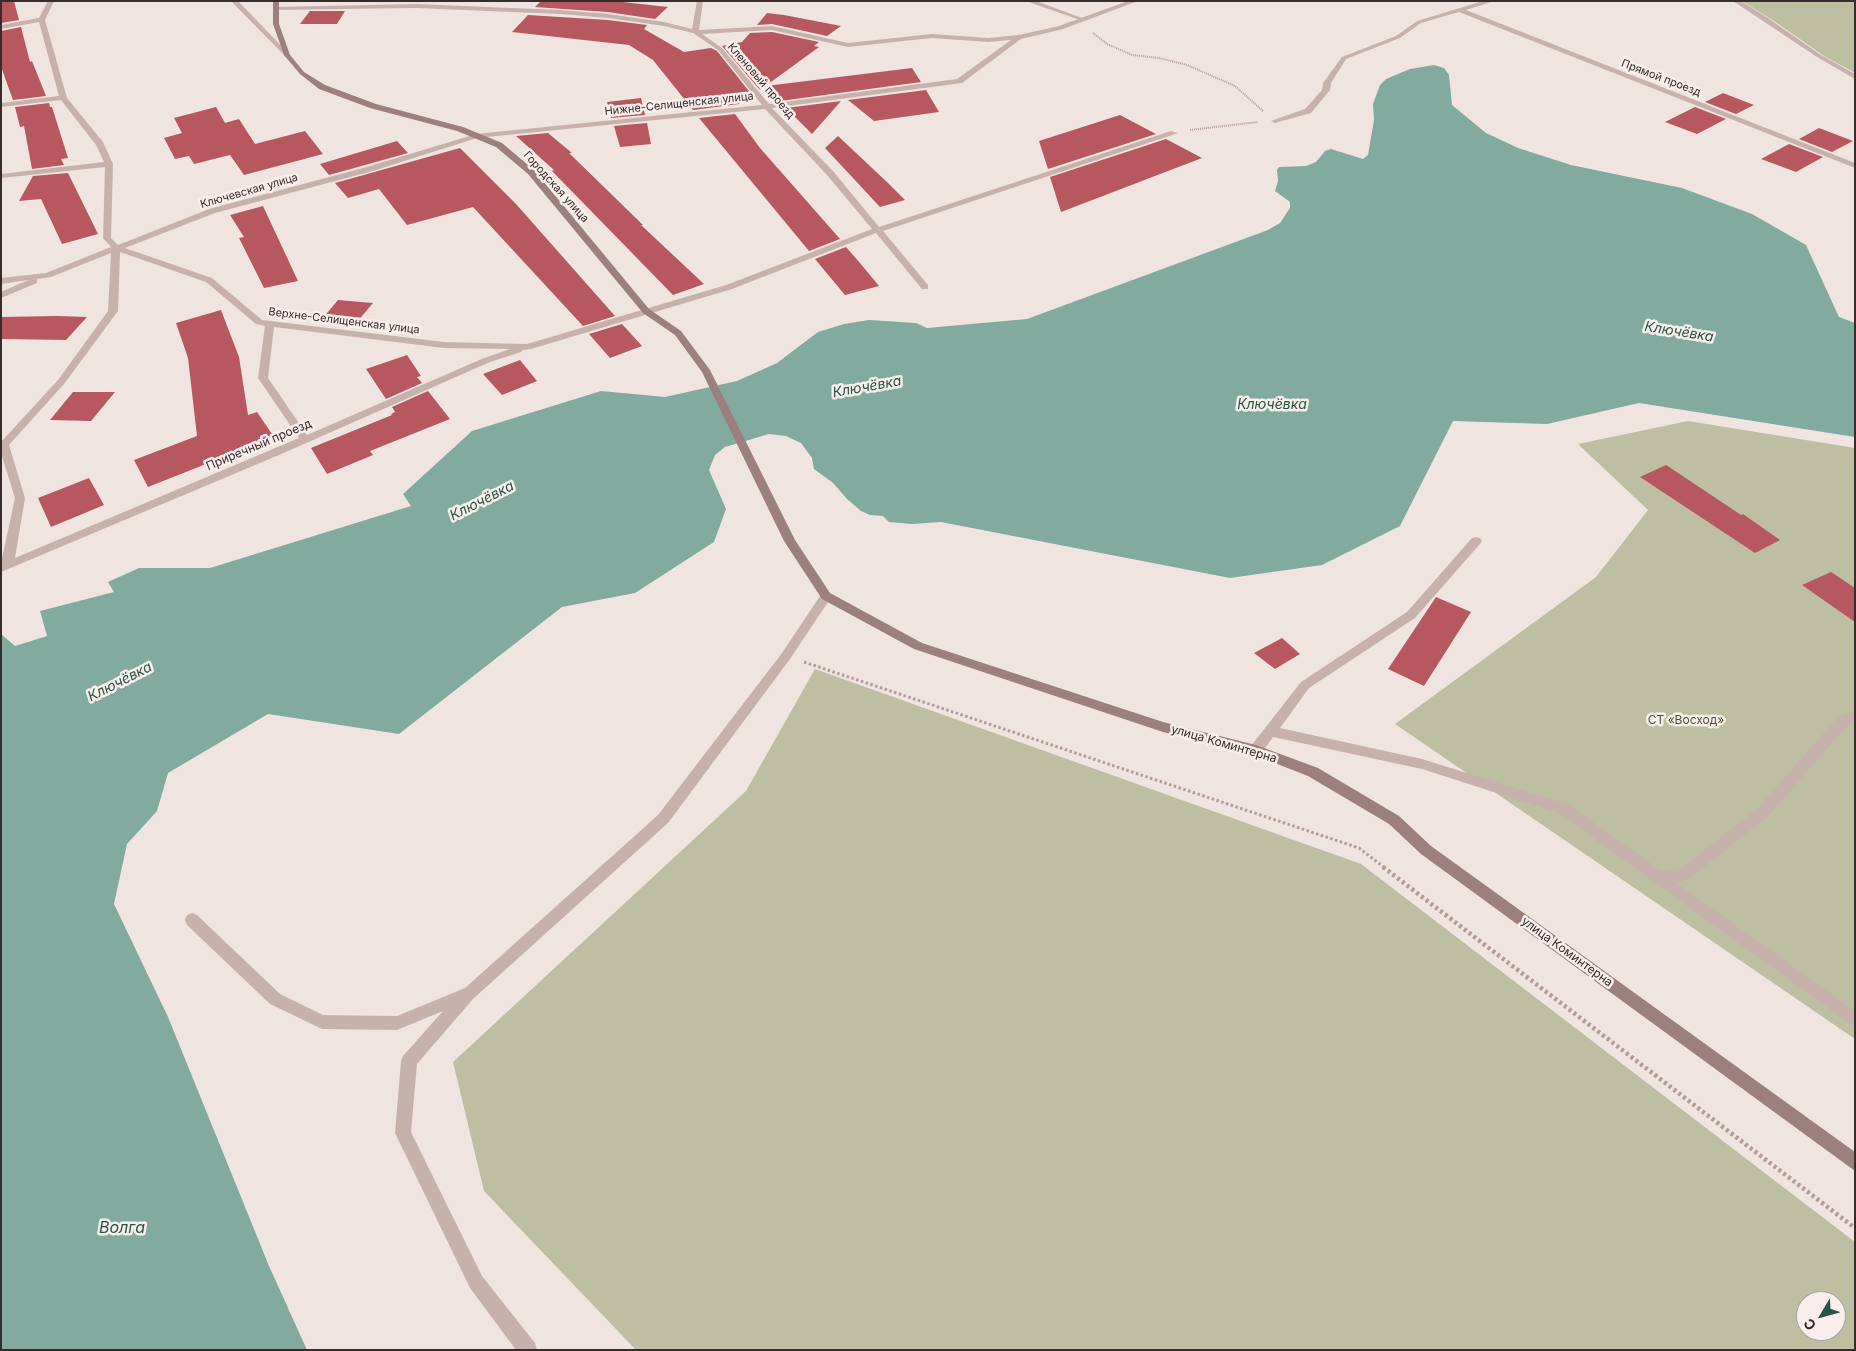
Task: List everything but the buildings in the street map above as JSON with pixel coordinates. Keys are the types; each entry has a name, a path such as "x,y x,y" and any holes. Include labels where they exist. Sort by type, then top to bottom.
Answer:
{"street":[{"path":"5,566 20,498 4,445 62,382 113,311 116,248 107,238 109,164 100,144 63,98 42,20 51,1"},
{"path":"234,1 287,56"},
{"path":"700,1 695,32 772,28 848,45 932,36 988,40 1019,37 1061,28 1134,1"},
{"path":"1029,1 1082,19"},
{"path":"1736,1 1766,19 1819,56 1855,77"},
{"path":"1274,121 1308,111 1326,90 1327,83 1344,58 1398,37 1419,22 1488,2"},
{"name":"Городская улица","path":"275,5 276,24 287,56 302,73 322,87 373,106 460,129 499,145 531,172 646,310 678,333 706,372 749,462"},
{"name":"Кленовый проезд","path":"275,5 416,6 551,11 608,16 664,24 695,32 720,50 767,107 830,173 925,287"},
{"name":"Прямой проезд","path":"1459,10 1855,166"},
{"path":"1,27 42,20"},
{"name":"Нижне-Селищенская улица","path":"476,136 767,107 960,81 1019,37"},
{"path":"2,105 63,98"},
{"name":"Верхне-Селищенская улица","path":"116,248 209,280 259,322 444,345 528,347 729,286 877,230 1174,132"},
{"name":"Ключевская улица","path":"1,281 48,275 82,260 146,238 212,211 370,169 476,136"},
{"path":"1,176 109,164"},
{"path":"1,295 48,275"},
{"path":"270,324 263,378 305,439"},
{"name":"Приречный проезд","path":"5,566 487,360 528,347"},
{"name":"улица Коминтерна","path":"749,462 790,542 826,596 918,646 1163,726 1256,750 1313,772 1394,820 1426,850 1855,1163"},
{"path":"1256,750 1306,685 1411,615 1476,541"},
{"path":"528,1350 476,1282 403,1133 409,1061 470,992 663,819 786,656 826,596"},
{"path":"1659,878 1685,874 1762,813 1849,725 1855,715"},
{"path":"1271,731 1422,764 1564,809 1855,1020"},
{"path":"192,920 275,999 322,1022 397,1023 470,992"}],"path":[{"path":"1082,19 1092,32 1107,44 1132,55 1159,58 1188,66 1235,86 1274,121"},
{"path":"1174,132 1274,121"},
{"path":"786,656 1359,848 1855,1228"}],"green space":[{"path":"1742,1 1855,1 1855,73 1824,56"},
{"name":"СТ «Восход»","path":"1688,421 1855,448 1855,1039 1395,724 1596,577 1648,510 1578,444"},
{"path":"815,669 1361,864 1855,1242 1855,1350 636,1350 484,1191 453,1062 746,791"}],"water":[{"name":"Ключёвка","path":"1434,65 1444,68 1449,75 1452,105 1486,133 1518,148 1571,165 1682,188 1752,214 1806,245 1839,317 1855,323 1855,437 1639,403 1547,424 1453,421 1400,526 1322,565 1230,578 941,522 912,524 889,522 883,516 870,515 861,511 833,483 814,469 812,458 801,443 786,436 769,434 725,447 715,455 709,470 726,509 714,542 635,593 562,607 399,734 268,714 168,773 157,811 127,844 114,904 168,1017 269,1266 307,1350 1,1350 1,634 15,646 47,636 40,611 114,592 108,582 139,568 210,568 411,506 403,494 472,431 601,391 665,397 737,381 777,363 818,332 844,324 869,320 916,323 927,328 1027,319 1268,230 1280,223 1290,208 1290,202 1275,191 1279,167 1306,166 1316,162 1325,151 1331,149 1363,159 1368,155 1374,120 1373,104 1380,85 1386,79 1410,69"}],"water label":[{"name":"Волга","path":"122,1228"}]}
